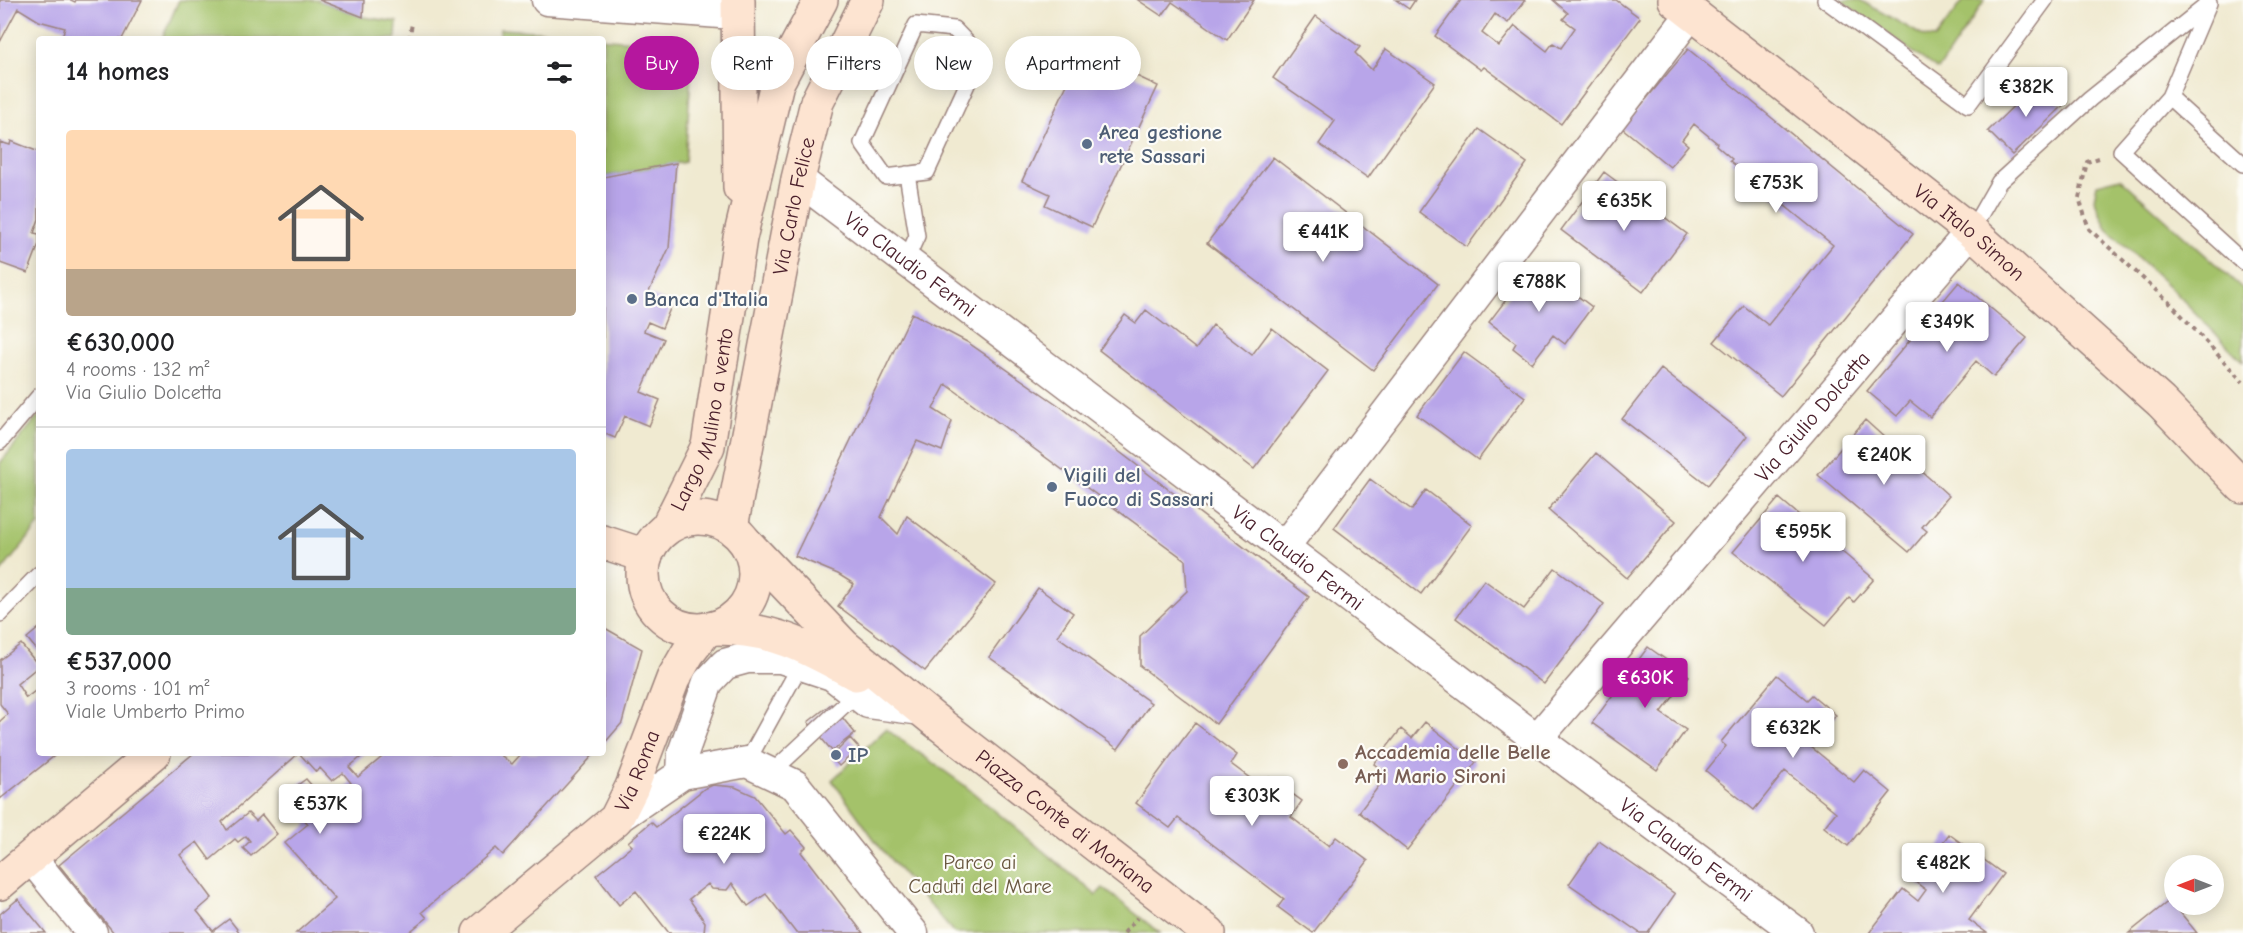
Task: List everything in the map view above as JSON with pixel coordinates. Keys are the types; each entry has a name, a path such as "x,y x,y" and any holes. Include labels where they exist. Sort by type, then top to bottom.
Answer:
{"main road":[{"path":"740,238 777,83 821,0"},
{"name":"Via Carlo Felice","path":"739,535 798,179 818,102 868,0"},
{"path":"738,6 740,238"},
{"name":"Via Italo Simon","path":"1683,7 1971,231 2162,402 2243,487"},
{"name":"Largo Mulino a vento","path":"667,528 708,446 740,238"},
{"path":"699,518 716,520 739,535 754,560 755,577 752,594 737,615 711,628 681,627 666,619 654,606 646,591 643,574 646,556 655,540 667,528 682,520 699,518"},
{"name":"Piazza Conte di Moriana","path":"739,535 844,646 922,710 1209,933"},
{"path":"606,543 646,556"},
{"name":"Piazza Conte di Moriana","path":"711,628 762,632 797,641 922,710"},
{"name":"Via Roma","path":"480,933 615,819 632,787 673,679 688,653 711,628"},
{"path":"0,883 32,859 151,756"}],"street":[{"path":"547,0 720,13 738,6"},
{"path":"1284,547 1683,7"},
{"name":"Via Claudio Fermi","path":"798,179 1537,739 1798,933"},
{"name":"Via Giulio Dolcetta","path":"1537,739 1971,231"},
{"path":"682,774 683,753 708,682 725,664 747,658 781,658 832,675 868,703 922,710"},
{"path":"615,819 682,774 759,768 795,784 913,933"},
{"path":"32,859 92,933"}],"lane":[{"path":"1825,0 1968,105 2044,0"},
{"path":"2209,1 2169,97 2121,151 2243,262"},
{"path":"1971,231 1999,182 2090,99 2209,1"},
{"path":"916,25 954,29 980,56 927,172 907,174 886,177 862,143 916,25"},
{"path":"2169,97 2243,164"},
{"path":"906,260 917,236 907,174"},
{"path":"0,442 36,400"},
{"path":"0,614 36,577"},
{"path":"759,768 801,664"},
{"path":"759,768 856,693"}],"path":[{"path":"409,36 412,24"},
{"path":"2121,151 2087,162 2079,198 2089,229 2172,305 2243,382"}],"green space":[{"path":"179,0 318,0 363,17 397,22 396,36 163,36"},
{"path":"1840,0 1860,0 1925,37 1935,38 1964,0 1985,0 1938,70"},
{"path":"500,29 549,32 549,36 499,36"},
{"path":"606,39 624,40 624,90 690,90 685,162 606,176"},
{"path":"2120,178 2243,289 2243,362 2175,292 2107,229 2094,199 2097,184"},
{"path":"36,419 36,529 0,573 0,463"},
{"name":"Parco ai Caduti del Mare","path":"886,729 964,785 1096,895 1103,888 1160,933 954,933 879,846 832,780"}],"building":[{"path":"0,0 71,0 75,2 76,0 142,0 124,36 62,36 65,28 39,21 18,8 0,42"},
{"path":"319,0 364,0 363,17"},
{"path":"1138,0 1254,0 1227,40 1172,2 1162,16"},
{"path":"1396,0 1415,0 1409,9"},
{"path":"1461,0 1525,0 1508,23 1495,14 1482,33 1499,46 1515,26 1547,51 1553,43 1561,48 1575,28 1563,19 1568,13 1553,0 1616,0 1640,18 1561,124 1484,67 1481,70 1435,36"},
{"path":"1316,16 1360,47 1355,53 1372,70 1386,49 1435,83 1368,178 1319,144 1335,121 1273,78"},
{"path":"1688,49 1913,234 1781,396 1714,342 1744,306 1768,325 1833,245 1730,161 1732,159 1716,145 1717,143 1694,124 1682,140 1688,145 1670,167 1622,128"},
{"path":"1141,78 1158,86 1092,227 1045,205 1050,194 1022,181 1064,90 1141,90"},
{"path":"2039,81 2063,106 2012,155 1988,131"},
{"path":"1479,129 1527,163 1467,247 1419,212"},
{"path":"11,141 36,151 36,227 34,233 36,233 36,252 28,273 0,263 0,142 10,145"},
{"path":"1273,157 1438,284 1373,370 1207,243"},
{"name":"Banca d'Italia","path":"676,163 669,248 648,294 672,304 662,328 648,322 644,331 664,339 641,392 660,400 649,426 625,416 615,438 606,434 606,176"},
{"path":"1604,172 1687,234 1643,292 1561,230"},
{"path":"1534,263 1592,307 1565,344 1553,335 1532,363 1513,348 1516,343 1489,322"},
{"path":"1959,282 2027,338 1994,377 1976,361 1930,417 1910,401 1897,416 1867,391"},
{"path":"1146,310 1196,349 1213,325 1252,355 1272,328 1328,371 1254,469 1099,350 1125,315 1136,323"},
{"path":"912,313 967,342 1061,407 1309,597 1216,724 1140,666 1140,636 1187,591 1185,560 946,384 933,409 952,421 942,451 917,441 881,517 898,534 907,516 996,584 925,671 838,606 854,584 838,574 795,556"},
{"path":"1464,352 1525,397 1478,460 1417,415"},
{"path":"1661,369 1747,436 1708,485 1622,419"},
{"path":"1865,420 1949,496 1922,527 1927,531 1909,552 1818,475"},
{"path":"1596,453 1676,521 1627,578 1548,510"},
{"path":"1370,479 1412,510 1426,490 1472,525 1421,594 1334,528"},
{"path":"1779,498 1874,579 1854,602 1849,598 1826,625 1733,552"},
{"path":"1555,568 1604,604 1544,684 1456,618 1484,580 1524,609"},
{"path":"1038,588 1073,613 1057,636 1151,703 1118,749 989,657"},
{"path":"606,629 642,649 622,723 606,742"},
{"path":"36,630 36,649 27,638"},
{"path":"21,644 36,662 36,668 17,684 26,698 36,690 36,756 54,756 0,799 0,721 8,714 0,704 0,660"},
{"path":"1648,647 1689,676 1661,713 1686,730 1657,770 1592,723"},
{"path":"1777,675 1807,700 1812,695 1836,715 1811,747 1854,782 1864,770 1891,792 1848,846 1824,827 1836,812 1785,771 1754,810 1706,771 1726,746 1721,742"},
{"path":"831,704 855,733 832,751 808,722"},
{"path":"1425,722 1476,762 1407,850 1359,812 1388,774 1374,764 1401,729 1412,738"},
{"path":"1195,723 1237,755 1231,764 1262,787 1269,777 1302,801 1291,817 1329,846 1336,837 1368,861 1313,933 1278,907 1284,899 1178,818 1170,828 1136,803"},
{"path":"850,738 859,748 839,766 831,757"},
{"path":"190,756 296,756 222,822 227,830 248,813 256,821 262,815 277,834 251,856 243,848 250,841 246,836 238,842 235,839 210,860 197,842 180,855 212,898 197,911 213,931 229,919 240,933 114,933 59,865"},
{"path":"302,756 362,756 349,767 358,777 383,756 502,756 512,764 519,756 592,756 503,855 496,848 422,912 427,918 408,933 296,933 335,899 285,843 308,824 284,795 306,779 327,803 351,783 343,773 332,781 320,768 316,772"},
{"path":"713,785 735,787 755,796 786,834 791,830 806,847 801,852 863,933 796,933 766,894 748,906 732,883 727,890 712,889 708,884 689,899 705,922 704,933 669,933 636,891 619,905 596,875 632,846 628,842 651,822 656,827 704,789"},
{"path":"1949,834 2003,874 1969,920 1987,933 1869,933 1903,889 1918,901 1926,890 1914,881"},
{"path":"1599,841 1675,894 1648,933 1640,933 1569,884"},
{"path":"18,899 46,933 0,933 0,914"},
{"path":"2164,905 2164,915 2182,915 2197,933 2129,933"}],"place":[{"name":"Area gestione rete Sassari","path":"1087,144"},
{"name":"Banca d'Italia","path":"632,299"},
{"name":"Vigili del Fuoco di Sassari","path":"1052,487"},
{"name":"IP","path":"836,755"},
{"name":"Accademia delle Belle Arti Mario Sironi","path":"1343,764"}]}
